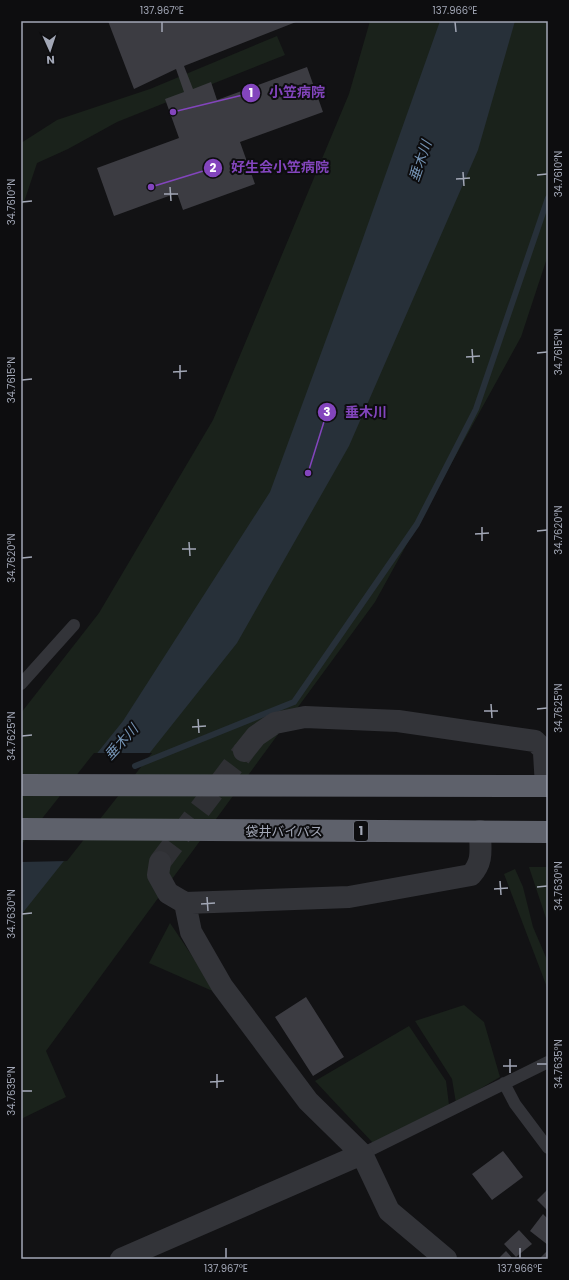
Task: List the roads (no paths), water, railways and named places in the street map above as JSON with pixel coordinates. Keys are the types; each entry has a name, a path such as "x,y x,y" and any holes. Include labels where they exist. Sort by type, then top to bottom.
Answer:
{"highway":[{"path":"21,785 547,786"},
{"name":"袋井バイパス","path":"21,829 548,832"}],"street":[{"path":"244,751 256,736 275,723 306,717 398,720 535,742 542,748 544,754 547,786"},
{"path":"160,862 158,875 168,893 186,903 349,897 471,875 477,868 480,861 480,831"},
{"path":"186,903 191,932 222,986 308,1101 362,1154 389,1211 446,1259"},
{"path":"121,1259 362,1154"}],"lane":[{"path":"21,684 74,625"},
{"path":"362,1154 548,1062"},
{"path":"504,1083 515,1104 548,1148"}],"water":[{"path":"440,21 515,21 478,150 349,446 237,643 21,915 21,848 123,721 270,492 356,258"}],"waterway":[{"path":"135,766 294,702 417,524 476,409 548,198"}],"tunnel":[{"path":"160,862 244,751"}],"place":[{"name":"小笠病院","path":"173,112"},
{"name":"好生会小笠病院","path":"151,187"},
{"name":"垂木川","path":"308,473"}]}
